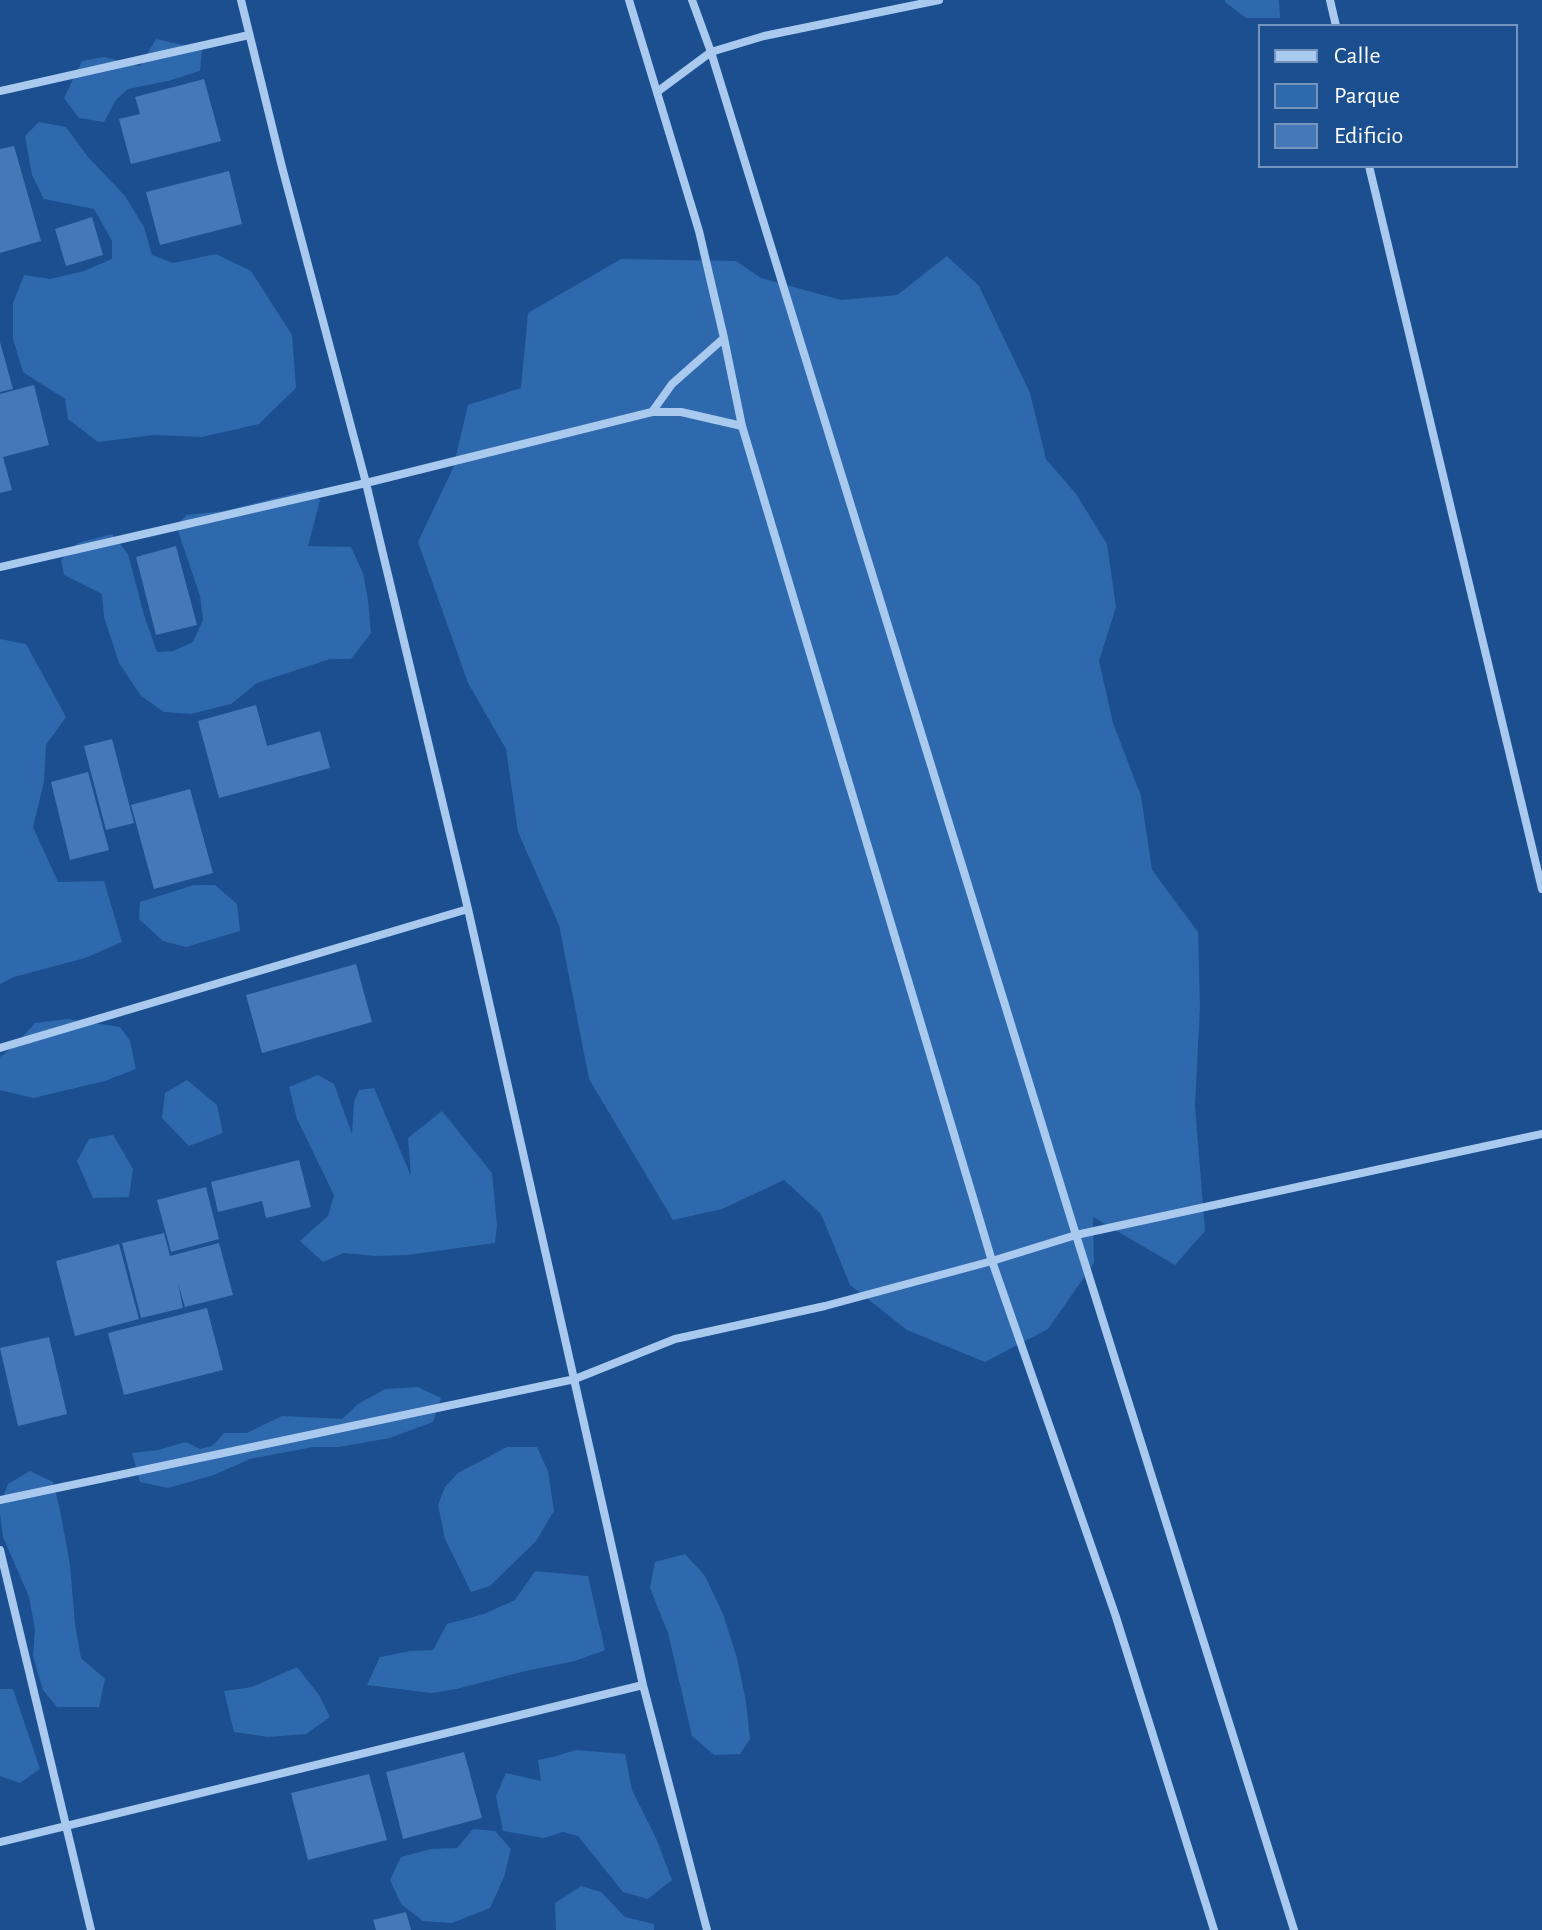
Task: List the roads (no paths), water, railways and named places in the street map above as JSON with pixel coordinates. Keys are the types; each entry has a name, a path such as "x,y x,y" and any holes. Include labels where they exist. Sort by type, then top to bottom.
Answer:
{"street":[{"path":"241,0 366,483 468,909 643,1685 707,1930"},
{"path":"629,0 699,231 742,426 992,1261 1115,1614 1214,1928"},
{"path":"692,0 711,52 1294,1930"},
{"path":"657,92 711,52 764,36 939,0"},
{"path":"1330,0 1336,24"},
{"path":"0,91 249,35"},
{"path":"1369,168 1542,889"},
{"path":"652,412 672,384 724,338"},
{"path":"0,567 366,483 652,412 681,412 742,426"},
{"path":"0,1048 468,909"},
{"path":"0,1500 575,1379 675,1339 825,1306 1076,1235 1542,1134"},
{"path":"0,1550 91,1930"},
{"path":"0,1842 643,1685"}]}
